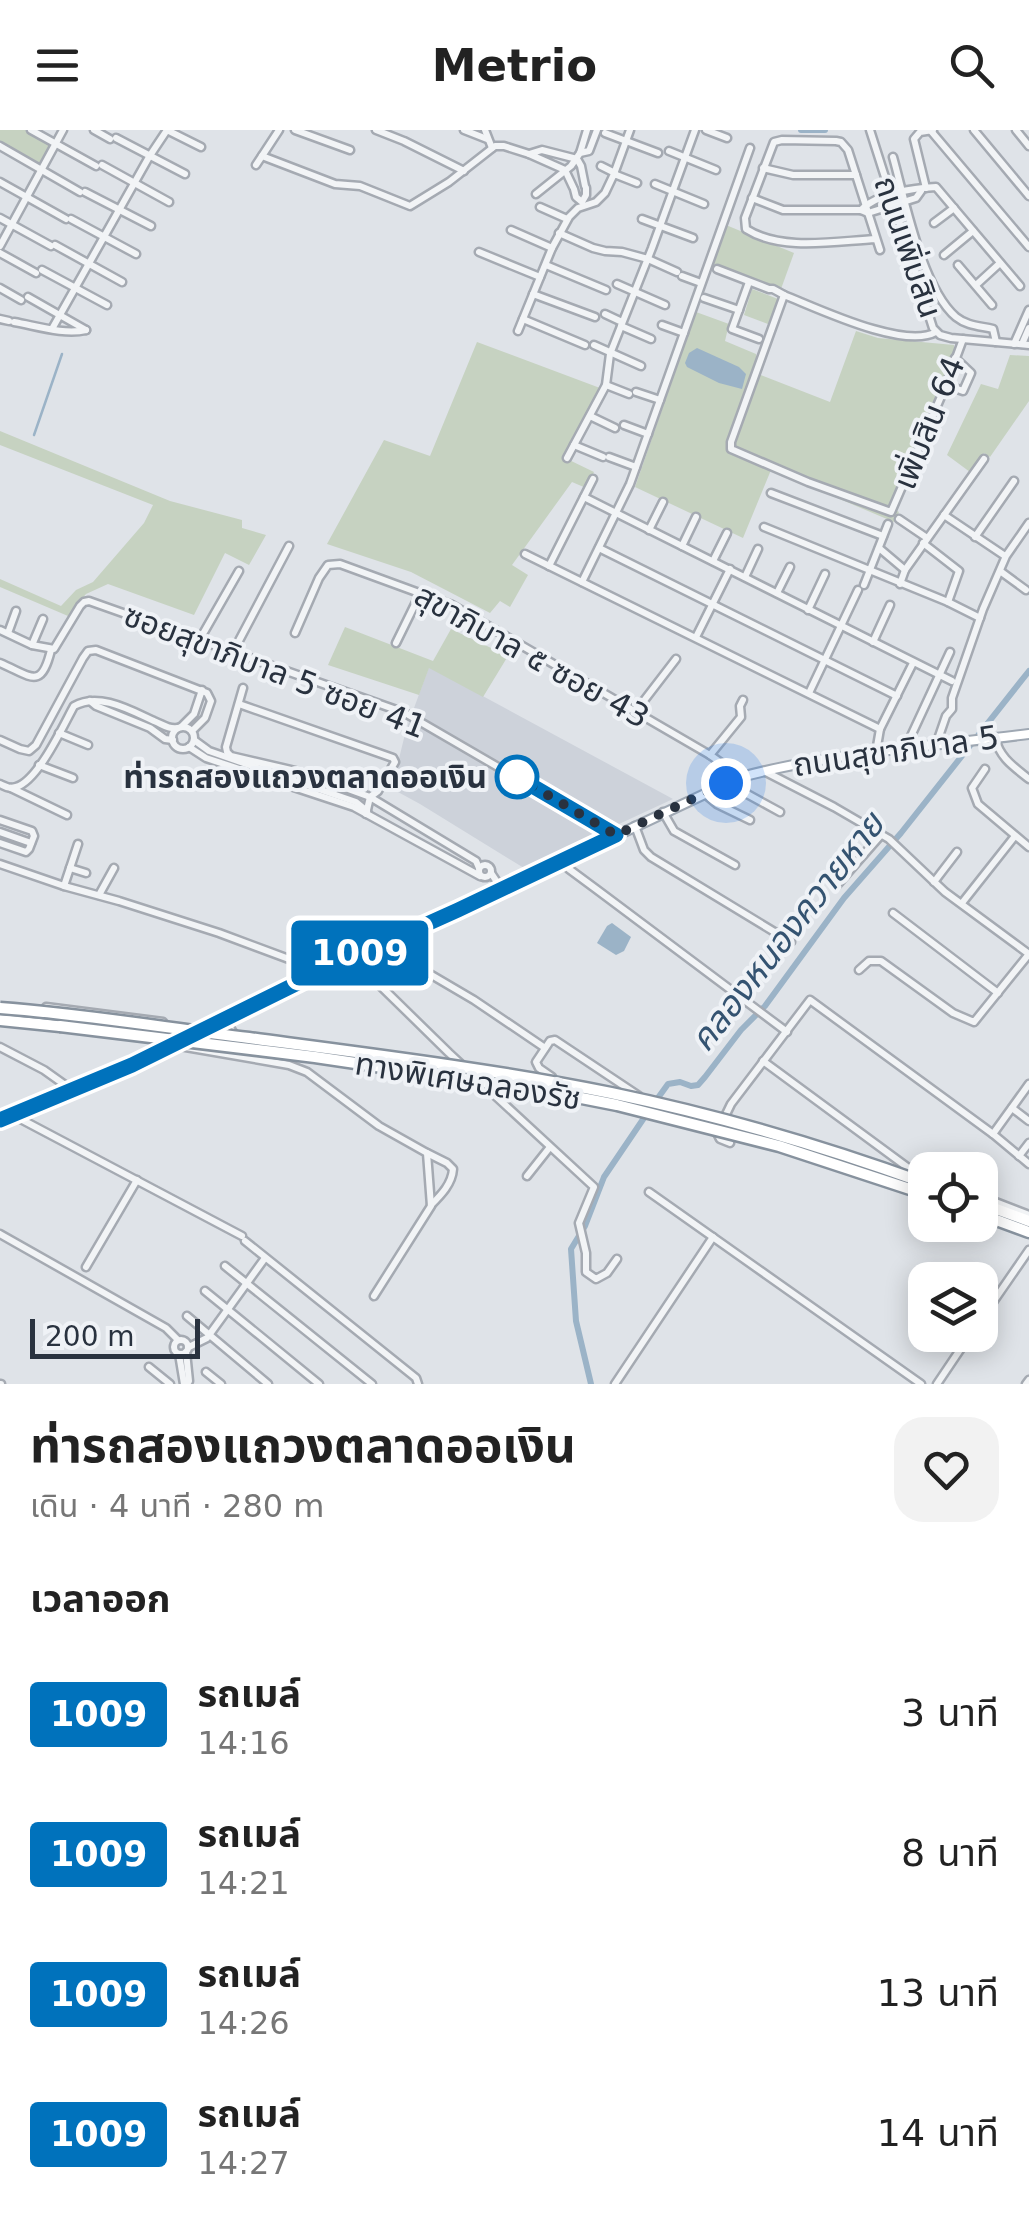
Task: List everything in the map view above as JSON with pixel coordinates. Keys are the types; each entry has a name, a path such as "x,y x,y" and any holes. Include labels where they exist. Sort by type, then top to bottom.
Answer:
{"highway":[{"name":"ทางพิเศษฉลองรัช","path":"0,1006 378,1055 552,1082 697,1113 908,1175"},
{"name":"ทางพิเศษฉลองรัช","path":"4,1020 315,1057 584,1098 779,1146 908,1188"},
{"path":"998,1207 1029,1218"},
{"path":"998,1221 1029,1232"}],"main road":[{"name":"ถนนสุขาภิบาล 5","path":"0,1120 132,1065 351,957 741,776 784,765 1029,734"}],"street":[{"path":"31,130 169,202"},
{"path":"64,130 0,249 107,305"},
{"path":"94,130 185,174"},
{"path":"52,329 167,130 201,147"},
{"path":"256,164 278,130"},
{"path":"296,130 350,150"},
{"path":"376,130 464,170"},
{"path":"464,130 486,139"},
{"path":"485,130 492,148"},
{"path":"518,330 559,233 586,195 579,156 587,130"},
{"path":"582,204 596,202 606,194 630,130"},
{"path":"567,458 606,385 611,352 695,130"},
{"path":"706,130 726,138"},
{"path":"924,190 914,140 920,132 933,130 1029,247"},
{"path":"974,130 1029,196"},
{"path":"1016,130 1029,146"},
{"path":"536,194 579,156 589,152 601,132 658,152"},
{"name":"ถนนเพิ่มสิน","path":"871,134 936,332 1022,344"},
{"path":"876,239 803,242 750,232 744,225 752,198 770,149 778,140 836,140 845,145 880,250"},
{"path":"262,156 335,184 360,186 410,206 500,145 565,170 582,204"},
{"path":"0,146 151,226"},
{"path":"582,582 636,467 750,148"},
{"path":"529,154 542,150 579,156"},
{"path":"669,151 716,170"},
{"path":"892,157 931,282 954,315 974,326 994,329 996,342"},
{"path":"600,166 637,183"},
{"path":"764,168 793,175 856,175"},
{"path":"0,182 136,254"},
{"path":"655,184 704,204"},
{"path":"865,209 889,195 936,188 1020,286"},
{"path":"752,198 783,210 865,209 905,202 924,190"},
{"path":"540,206 567,219"},
{"path":"934,223 954,208"},
{"path":"0,218 122,282"},
{"path":"642,219 693,238"},
{"path":"511,230 552,248"},
{"path":"944,255 974,231"},
{"path":"559,233 605,252 648,259 701,282"},
{"path":"480,252 540,277"},
{"path":"976,285 1000,263"},
{"path":"546,264 606,290"},
{"path":"958,264 992,304"},
{"path":"717,269 877,331 928,336 936,332"},
{"path":"749,282 732,329 759,339"},
{"path":"617,284 665,305"},
{"path":"0,288 86,330 52,329 0,319"},
{"path":"533,294 595,317"},
{"name":"เพิ่มสิน 64","path":"784,295 730,442 732,449 886,512 894,507 963,338"},
{"path":"704,298 739,310"},
{"path":"1022,344 1029,310"},
{"path":"605,314 652,339"},
{"path":"522,320 641,366"},
{"path":"662,326 684,333"},
{"path":"1022,344 1029,328"},
{"path":"946,385 962,391 970,374 955,358"},
{"path":"606,385 660,400"},
{"path":"590,416 615,428"},
{"path":"624,425 648,434"},
{"path":"574,445 636,467"},
{"path":"900,584 925,540 984,459"},
{"path":"550,566 593,478"},
{"path":"975,537 1014,482"},
{"path":"772,492 884,536"},
{"path":"584,497 952,681"},
{"path":"649,530 663,502"},
{"path":"944,514 1006,556"},
{"path":"682,546 696,516"},
{"path":"898,519 959,571 948,602"},
{"path":"936,745 952,709 950,704 980,618 1006,556 1029,522"},
{"path":"809,693 870,572 888,524"},
{"path":"764,528 980,618"},
{"path":"713,561 726,533"},
{"path":"233,652 289,546"},
{"path":"599,548 897,696"},
{"path":"879,548 906,570"},
{"path":"745,577 758,549"},
{"path":"526,554 880,729"},
{"name":"สุขาภิบาล ๕ ซอย 43","path":"295,634 319,578 328,564 340,564 452,605 741,776"},
{"path":"778,594 790,568"},
{"path":"696,637 730,570"},
{"path":"200,639 240,571"},
{"path":"1000,571 1026,590"},
{"path":"808,610 825,574"},
{"path":"396,643 422,592"},
{"name":"ซอยสุขาภิบาล 5 ซอย 41","path":"51,650 80,606 89,600 404,713 616,835"},
{"path":"873,642 890,605"},
{"path":"0,663 36,677 46,670 51,650 4,631 16,611"},
{"path":"32,644 44,619"},
{"path":"0,740 29,751 36,746 88,651 96,650 210,696 206,718 192,739 180,748 151,724"},
{"path":"911,748 911,736 950,652"},
{"path":"636,711 676,659"},
{"path":"876,752 880,729 914,662"},
{"path":"244,688 226,747 231,756 304,773 375,797 476,861 497,890"},
{"path":"172,740 194,714 202,690"},
{"path":"10,788 34,776 74,706 98,700 151,724 179,728 206,758 354,807 483,874"},
{"path":"710,755 741,718 743,700"},
{"path":"239,704 390,754 395,762 370,814"},
{"path":"59,732 88,745"},
{"path":"995,738 1003,757 1029,778"},
{"path":"39,766 72,778"},
{"path":"985,769 972,788 975,800 1029,847"},
{"path":"763,771 834,806 898,845 934,882 1029,954 974,1022 953,1013 881,961 869,961 859,970"},
{"path":"726,783 780,812"},
{"path":"0,784 67,816"},
{"path":"704,793 750,820"},
{"path":"663,812 674,830 735,864"},
{"path":"0,820 32,831 34,836 26,852 0,844"},
{"path":"635,826 644,850 651,856 791,942"},
{"path":"0,832 31,843"},
{"path":"962,904 1015,836"},
{"path":"836,886 885,837"},
{"path":"64,886 78,844"},
{"path":"934,882 958,852"},
{"path":"562,860 787,1032"},
{"path":"0,864 268,951 305,964 318,973"},
{"path":"70,868 86,873"},
{"path":"99,895 114,868"},
{"path":"893,913 998,992"},
{"path":"386,942 406,960 545,1048"},
{"path":"351,957 448,1054 594,1187 579,1223 586,1269 590,1276 601,1278 617,1260"},
{"path":"730,1143 717,1133 726,1111 810,1000 1029,1164"},
{"path":"0,1006 77,1010 170,1023 193,1034"},
{"path":"225,1020 256,1060"},
{"path":"552,1077 536,1065 550,1041 555,1040 639,1096"},
{"path":"173,1045 289,1065 307,1072 379,1126 453,1170 444,1193 430,1206 374,1296"},
{"path":"0,1047 72,1090"},
{"path":"764,1061 908,1168"},
{"path":"993,1134 1029,1084"},
{"path":"1012,1108 1029,1121"},
{"path":"13,1115 243,1239 416,1378 418,1384"},
{"path":"1019,1156 1029,1143"},
{"path":"527,1176 550,1147"},
{"path":"428,1154 430,1206"},
{"path":"86,1267 137,1180"},
{"path":"650,1192 921,1384"},
{"path":"0,1234 166,1328 183,1347 185,1384"},
{"path":"615,1384 713,1237"},
{"path":"998,1294 1029,1250"},
{"path":"183,1347 209,1332 266,1258"},
{"path":"225,1266 372,1384"},
{"path":"205,1291 319,1384"},
{"path":"188,1316 268,1384"},
{"path":"937,1384 959,1352"},
{"path":"150,1366 170,1384"},
{"path":"206,1372 221,1384"}],"shaded area":[{"path":"429,667 673,799 524,868 387,786 396,771"}],"green space":[{"path":"0,130 25,130 52,145 40,166 0,143"},
{"path":"726,225 794,253 781,289 713,264"},
{"path":"752,289 778,299 768,324 744,315"},
{"path":"696,312 729,324 725,341 756,354 758,374 830,402 856,331 878,338 954,345 891,507 899,512 894,522 771,470 743,538 635,487"},
{"path":"477,342 600,388 563,457 594,472 586,488 572,482 512,565 528,575 510,607 500,601 490,613 411,572 327,544 384,440 430,456"},
{"path":"1010,355 1029,356 1029,401 990,457 984,453 970,472 947,455 981,384 998,389"},
{"path":"0,431 170,501 242,520 242,528 266,535 249,565 225,553 194,615 108,584 86,594 68,616 0,587 0,579 61,606 76,590 93,582 144,523 153,505 0,445"},
{"path":"345,627 433,661 451,629 508,656 483,697 429,668 419,695 328,665"}],"water":[{"path":"697,348 739,367 746,374 742,389 687,367 689,353"},
{"path":"612,923 631,937 624,951 616,955 597,943"}],"waterway":[{"path":"801,130 825,130"},
{"path":"34,435 62,354"},
{"name":"คลองหนองควายหาย","path":"655,1102 668,1084 698,1085 705,1077 765,1006 844,898 901,833 1029,671"},
{"name":"คลองหนองควายหาย","path":"591,1384 576,1321 571,1249 585,1226 604,1177 648,1112"}],"bus line":[{"name":"1009","path":"0,1120 132,1065 351,957 616,835 517,777"}],"place":[{"name":"ท่ารถสองแถวงตลาดออเงิน","path":"517,777"}],"route":[{"path":"517,777 616,835 726,783"}]}
